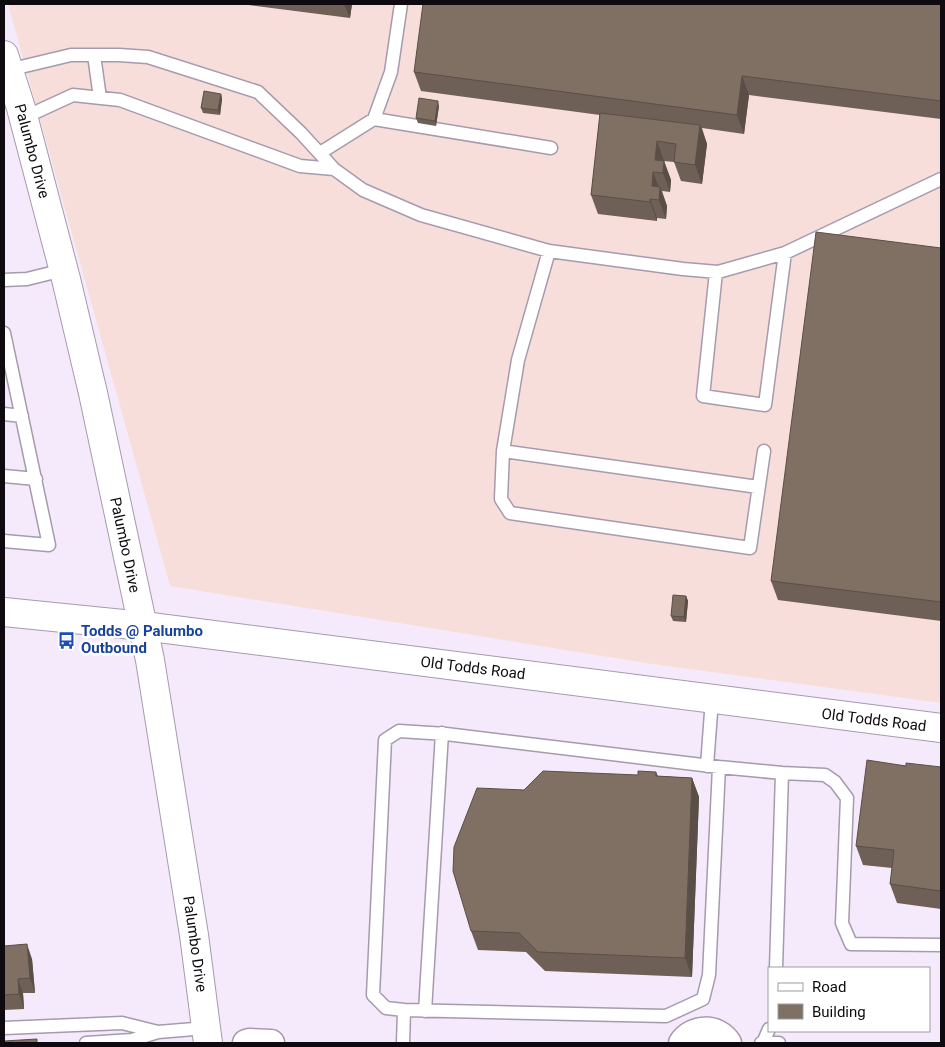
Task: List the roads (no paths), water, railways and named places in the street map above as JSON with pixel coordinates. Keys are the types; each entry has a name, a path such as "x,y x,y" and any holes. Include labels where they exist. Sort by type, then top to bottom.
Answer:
{"street":[{"name":"Palumbo Drive","path":"6,63 23,118 93,393 150,660 175,809 207,1035"},
{"name":"Old Todds Road","path":"4,612 142,626 941,728"},
{"path":"688,1025 716,1033 726,1039 728,1043"},
{"path":"246,1043 271,1043"}],"lane":[{"path":"320,153 374,119 391,72 401,4"},
{"path":"6,63 71,55 148,57 258,92 302,133 334,169 363,190 421,215 549,251 683,269 718,272 785,253 941,179"},
{"path":"94,55 100,98"},
{"path":"23,118 73,95 120,100 300,166 334,169"},
{"path":"374,119 551,148"},
{"path":"549,251 518,360 503,451 501,499 510,513 750,548 764,451"},
{"path":"716,272 703,396 765,406 785,253"},
{"path":"4,280 27,279 63,270"},
{"path":"4,332 5,349 22,416 50,545 4,541"},
{"path":"4,414 22,416"},
{"path":"503,451 758,487"},
{"path":"4,476 36,479"},
{"path":"712,699 713,766 709,975 703,999 688,1025 666,1016 404,1010 386,1008 373,995 385,740 399,731 442,733 713,766 825,775 835,782 847,798 842,923 851,944 941,945"},
{"path":"425,1010 442,733"},
{"path":"776,967 782,773"},
{"path":"403,1043 404,1010"},
{"path":"4,1028 122,1023 158,1032 207,1035"},
{"path":"86,1043 139,1041 158,1032"},
{"path":"768,1032 762,1043 779,1043"}],"place":[{"name":"Todds @ Palumbo Outbound","path":"67,640"}]}
